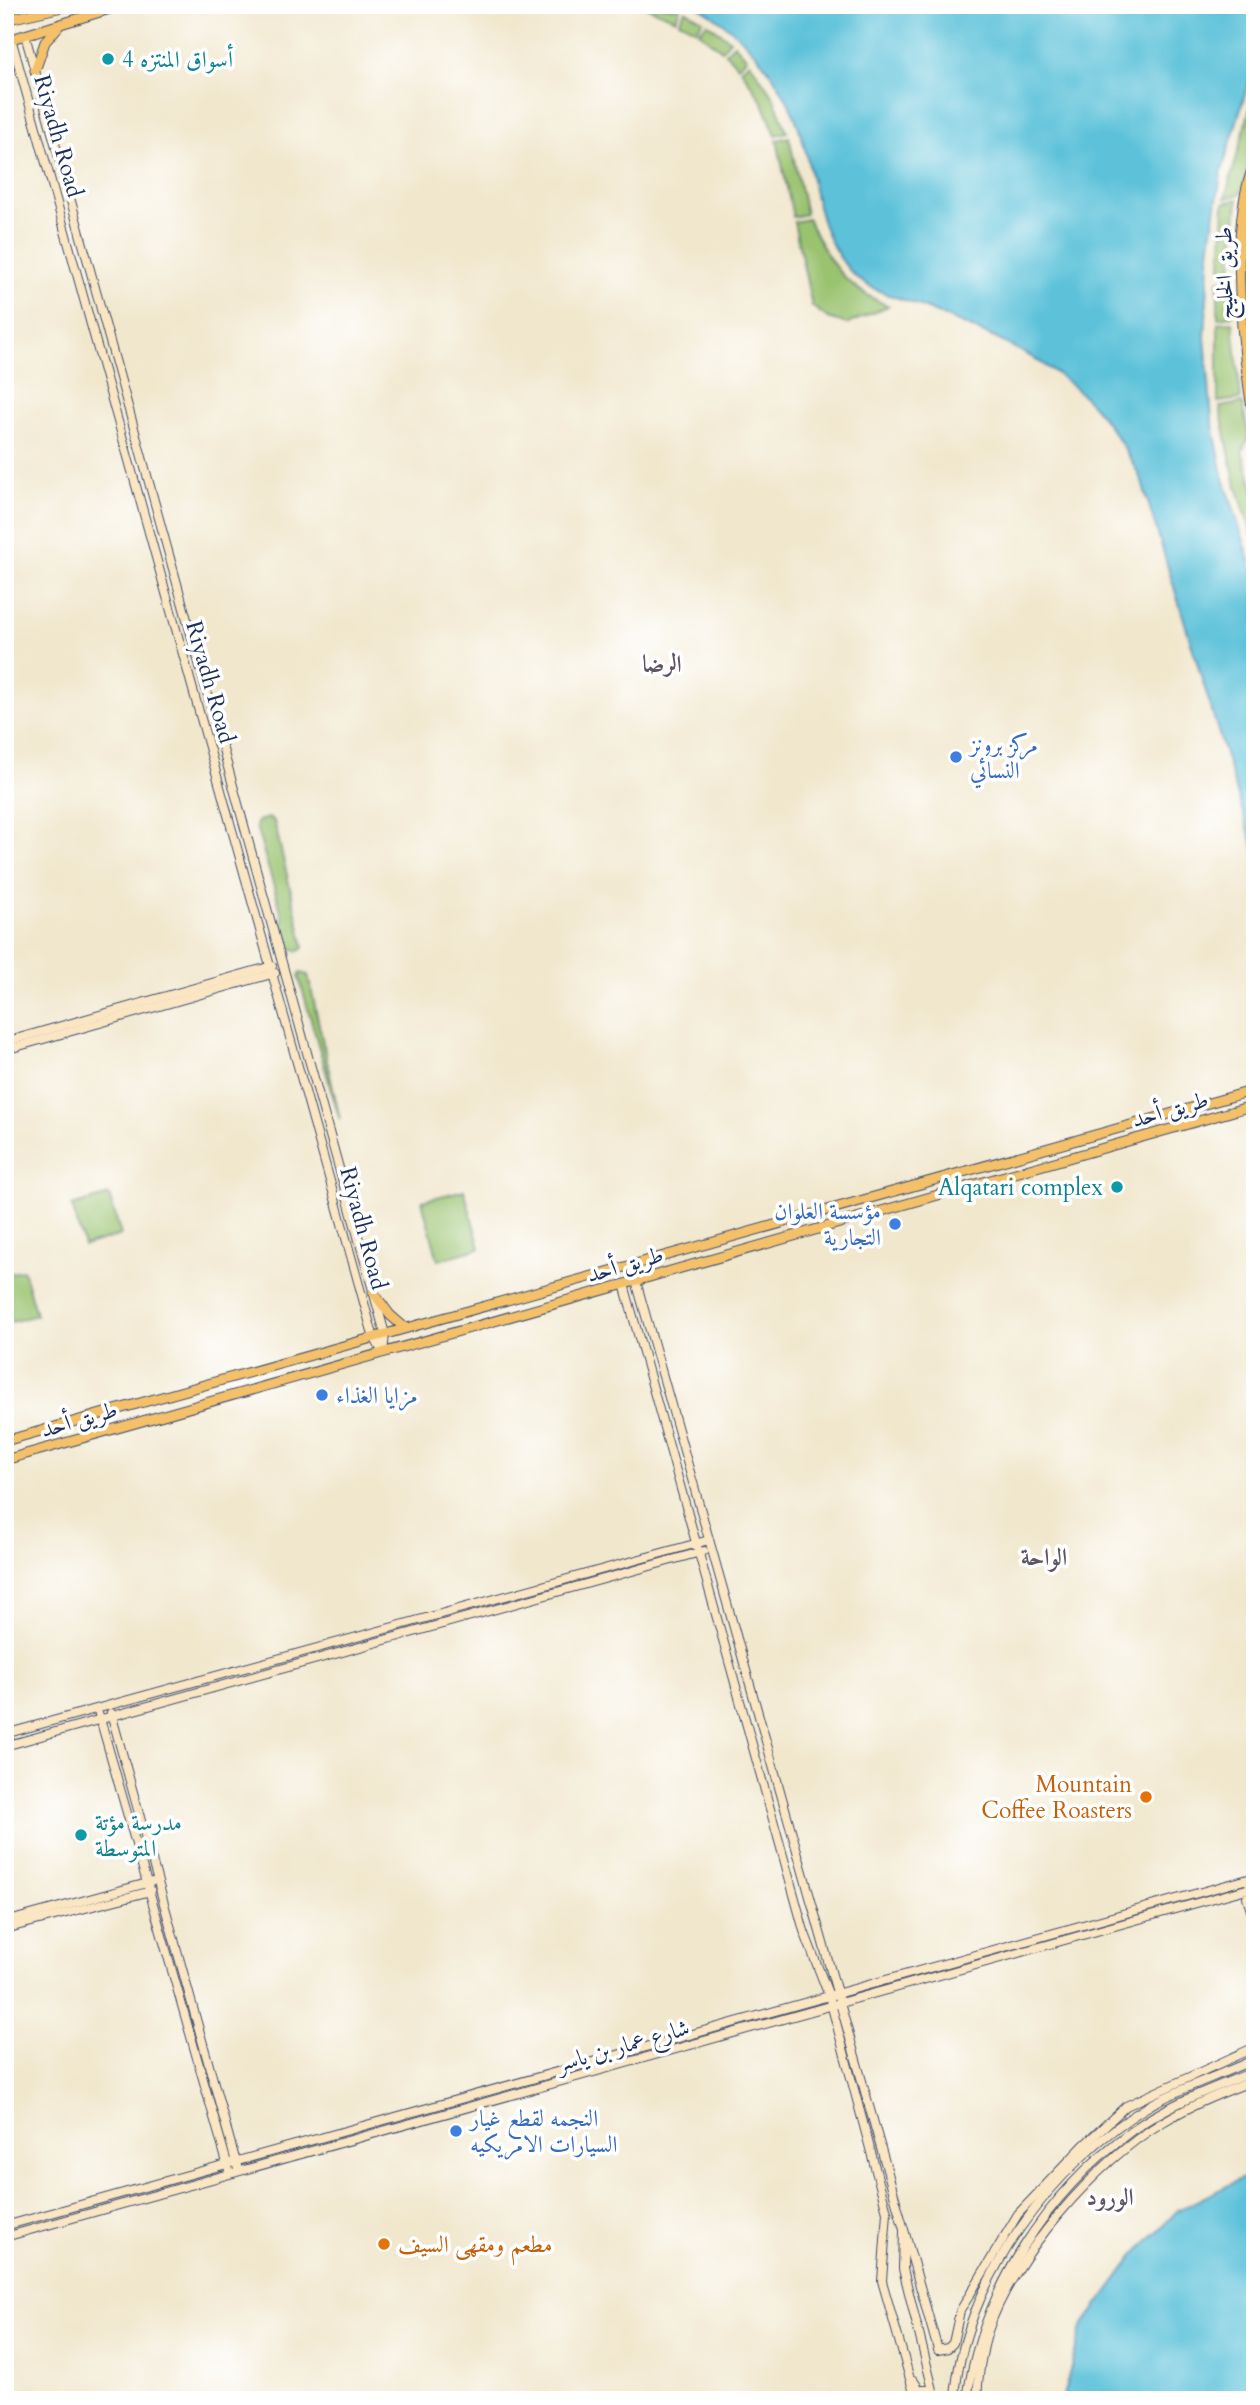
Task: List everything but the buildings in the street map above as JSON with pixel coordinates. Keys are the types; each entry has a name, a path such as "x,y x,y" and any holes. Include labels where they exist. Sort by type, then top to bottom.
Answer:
{"main road":[{"path":"6,20 71,5"},
{"path":"8,40 123,5"},
{"path":"35,71 45,42 60,24"},
{"name":"طريق الخليج","path":"1255,163 1246,195 1240,239 1245,337 1255,426"},
{"name":"طريق الخليج","path":"1255,249 1255,292"},
{"name":"طريق أحد","path":"5,1441 373,1335 1255,1090"},
{"name":"طريق أحد","path":"5,1460 1255,1105"},
{"path":"373,1292 390,1315 405,1328"}],"street":[{"name":"Riyadh Road","path":"6,20 8,40 373,1335 383,1353"},
{"path":"25,35 282,967 341,1169 384,1334 383,1353"},
{"path":"5,1042 282,967"},
{"path":"5,1050 271,970"},
{"path":"636,1281 835,2000 887,2212 882,2281 916,2400"},
{"path":"624,1284 804,1931 835,2000 904,2223 933,2342 938,2350 948,2348 953,2343 960,2311 1018,2214 1064,2164 1126,2106 1255,2048"},
{"path":"5,1746 710,1544"},
{"path":"5,1734 698,1548"},
{"path":"109,1705 233,2169"},
{"path":"98,1708 148,1887 233,2169"},
{"path":"5,1929 159,1884"},
{"path":"1246,1884 1255,1904"},
{"path":"1246,1884 1255,1925"},
{"name":"شارع عمار بن ياسر","path":"5,2237 233,2169 1246,1884"},
{"path":"5,1922 148,1887"},
{"path":"955,2400 962,2354 979,2303 996,2266 1027,2218 1077,2163 1112,2131 1188,2086 1255,2059"},
{"path":"967,2400 972,2365 984,2322 1000,2285 1040,2224 1073,2186 1109,2150 1144,2123 1167,2109 1255,2071"},
{"path":"977,2400 979,2368 988,2331 1034,2247 1072,2200 1148,2132 1180,2112 1255,2080"},
{"path":"1144,2123 1148,2132"},
{"name":"شارع عمار بن ياسر","path":"5,2226 233,2169"},
{"path":"904,2223 901,2258 933,2390 920,2390 908,2371"}],"green space":[{"path":"641,5 680,8 676,19"},
{"path":"685,10 703,20 697,30 679,21"},
{"path":"707,23 730,40 722,50 699,32"},
{"path":"734,44 747,58 738,66 725,53"},
{"path":"750,62 774,98 787,132 776,135 763,103 741,69"},
{"path":"1255,92 1255,148 1240,194 1225,198"},
{"path":"789,137 806,214 793,217 777,140"},
{"path":"1238,199 1232,271 1221,271 1224,203"},
{"path":"808,219 839,272 859,290 888,306 848,324 828,318 812,306 794,222"},
{"path":"1231,278 1232,316 1218,318 1218,280"},
{"path":"1233,322 1241,399 1218,402 1218,323"},
{"path":"1242,403 1249,437 1242,452 1255,492 1255,544 1234,477 1220,407"},
{"path":"268,818 274,821 303,942 304,948 299,951 291,948 284,938 280,924 284,921 256,826 258,821"},
{"path":"300,973 308,975 340,1120 299,978"},
{"path":"464,1190 480,1248 438,1260 422,1201"},
{"path":"109,1195 121,1235 84,1246 72,1206"},
{"path":"23,1270 36,1315 8,1323 5,1275"}],"water":[{"path":"696,5 1255,5 1255,61 1221,174 1210,244 1205,337 1212,420 1223,475 1255,577 1255,852 1141,479 1121,443 1099,413 1076,389 1051,369 993,337 875,289 851,272 839,256 823,223 801,134 784,94 761,59 731,30"},
{"path":"1255,2172 1255,2400 1062,2400 1082,2327 1134,2256 1178,2210"}],"place":[{"name":"أسواق المنتزه 4","path":"108,59"},
{"name":"مركز برونز النسائي","path":"956,757"},
{"name":"Alqatari complex","path":"1117,1187"},
{"name":"مؤسسة العلوان التجارية","path":"895,1224"},
{"name":"مزايا الغذاء","path":"322,1395"},
{"name":"Mountain Coffee Roasters","path":"1146,1797"},
{"name":"مدرسة مؤتة المتوسطة","path":"81,1835"},
{"name":"النجمه لقطع غيار السيارات الامريكيه","path":"456,2131"},
{"name":"مطعم ومقهى السيف","path":"384,2244"}],"district":[{"name":"الرضا","path":"662,664"},
{"name":"الواحة","path":"1044,1557"},
{"name":"الورود","path":"1110,2197"}]}
